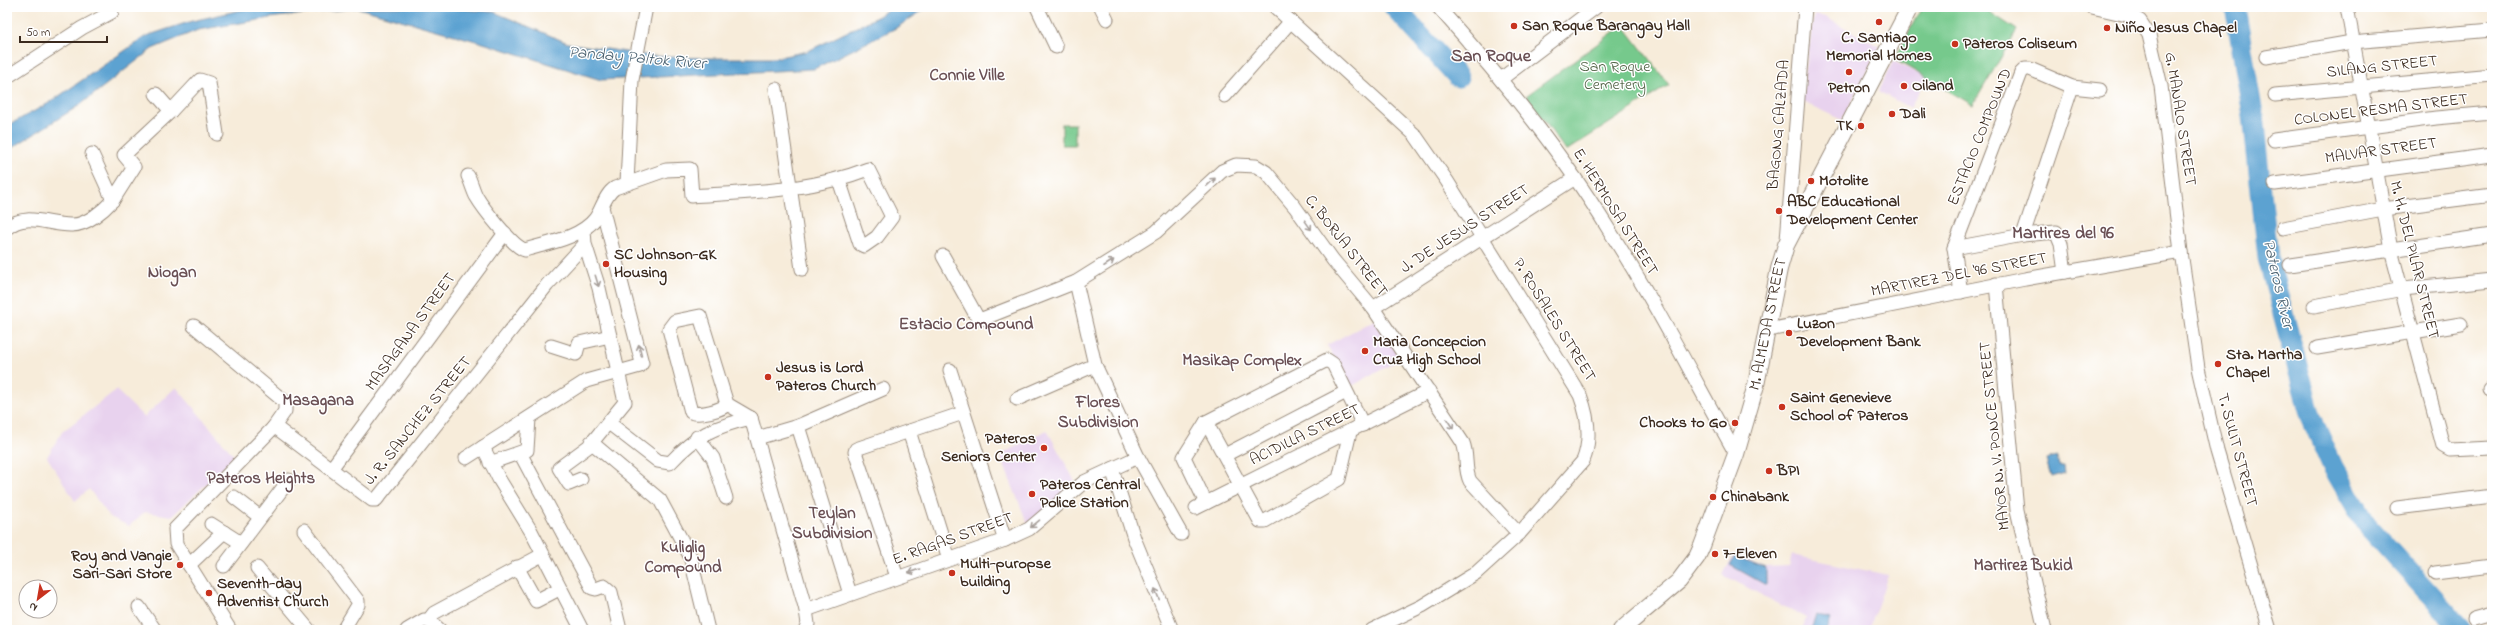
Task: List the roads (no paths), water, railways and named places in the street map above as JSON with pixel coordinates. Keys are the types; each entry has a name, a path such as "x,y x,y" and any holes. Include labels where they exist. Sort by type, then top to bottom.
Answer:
{"main road":[{"name":"M. ALMEDA STREET","path":"1621,630 1679,581 1697,557 1736,454 1756,385 1779,270 1786,245 1910,7"}],"street":[{"path":"627,183 632,80 646,7"},
{"path":"1036,7 1056,47"},
{"path":"1101,7 1107,19"},
{"name":"P. ROSALES STREET","path":"1275,7 1415,135 1447,181 1580,395 1587,422 1589,447 1583,461 1519,534 1476,573 1422,606 1372,630"},
{"name":"E. HERMOSA STREET","path":"1438,7 1501,80 1540,129 1575,178 1610,231 1736,454"},
{"path":"1501,80 1596,7"},
{"name":"BAGONG CALZADA","path":"1786,245 1805,7"},
{"name":"G. MANALO STREET","path":"2092,7 2131,16 2140,21 2149,35 2161,86 2181,252"},
{"name":"M. H. DEL PILAR STREET","path":"2347,7 2359,86 2391,250 2403,289 2443,446 2450,450 2492,448"},
{"path":"7,77 82,28 112,12"},
{"path":"1225,96 1290,21"},
{"path":"2266,57 2352,42 2492,30"},
{"name":"ESTACIO COMPOUND","path":"1961,292 1954,248 2021,73 2025,69 2030,69 2072,87 2100,90"},
{"name":"SILANG STREET","path":"2275,95 2359,86 2492,75"},
{"path":"7,228 14,222 25,220 51,221 72,226 97,214 113,200 134,167 124,155 200,80 205,80 209,83 217,134"},
{"path":"2024,235 2072,87"},
{"path":"776,89 792,189 802,270"},
{"path":"156,94 170,111"},
{"name":"COLONEL RESMA STREET","path":"2274,140 2368,127 2492,113"},
{"path":"92,154 113,200"},
{"name":"MALVAR STREET","path":"2275,184 2375,169 2492,155"},
{"name":"C. BORJA STREET","path":"943,256 980,318 1030,302 1076,282 1156,232 1222,171 1236,165 1247,164 1266,172 1373,308 1463,442 1466,451 1467,474 1470,481 1519,534"},
{"path":"468,176 476,197 505,233 520,248 525,250 584,237 611,190 666,170 690,169 692,196 792,189 839,180 868,169 882,200 891,214 891,220 864,246 860,244 839,180"},
{"name":"J. DE JESUS STREET","path":"1373,308 1575,178"},
{"path":"2283,228 2383,209 2492,196"},
{"path":"466,458 586,381 640,366 643,360 602,207"},
{"path":"1954,248 2024,235 2056,232 2061,244 2065,272"},
{"name":"MASAGANA STREET","path":"331,470 505,233"},
{"path":"2290,265 2492,235"},
{"path":"581,479 569,484 559,468 592,442 625,404 619,371 598,284 584,237"},
{"name":"J. R. SANCHEZ STREET","path":"273,428 278,429 372,500 379,498 584,237"},
{"name":"MARTIREZ DEL '96 STREET","path":"1768,330 1996,284 2181,252"},
{"name":"T. SULIT STREET","path":"2181,252 2196,357 2215,444 2270,630"},
{"path":"2314,306 2403,289 2492,280"},
{"path":"1076,282 1095,365 1138,457 1181,534"},
{"name":"MAYOR N. V. PONCE STREET","path":"1996,284 2017,510 2045,630"},
{"path":"728,404 724,407 702,412 691,412 668,329 675,321 700,316 728,404 751,418 806,610 808,624 805,630"},
{"path":"2317,348 2461,324"},
{"path":"194,326 285,402 285,411 273,428 175,529 176,544 230,630"},
{"path":"552,346 576,354 579,343 610,336"},
{"path":"1350,432 1339,478 1264,521 1260,521 1256,518 1225,455 1206,422 1327,360 1330,360 1363,425"},
{"path":"1017,399 1095,365"},
{"path":"950,370 1005,540"},
{"path":"757,438 798,426 883,388"},
{"name":"ACIDILLA STREET","path":"1206,422 1184,456 1201,506 1429,391"},
{"path":"1225,455 1346,392"},
{"path":"897,577 855,452 858,447 963,413"},
{"path":"490,463 520,453 529,447 529,418"},
{"path":"609,423 658,461 670,463 686,445 697,437 724,424 751,418"},
{"path":"798,426 850,594"},
{"path":"909,431 949,559"},
{"path":"697,437 713,458 726,498"},
{"path":"592,442 660,500 690,556 708,630"},
{"path":"483,447 490,463 582,630"},
{"path":"520,453 592,588 596,589 604,586 611,592 620,630"},
{"name":"E. RAGAS STREET","path":"806,610 1005,540 1029,529 1084,482 1138,457"},
{"path":"1112,469 1134,538 1172,630"},
{"path":"224,566 289,480"},
{"path":"2397,508 2492,496"},
{"path":"234,497 260,517"},
{"path":"211,524 241,543"},
{"path":"304,530 358,601 358,605 343,630"},
{"path":"189,565 224,532"},
{"path":"428,621 434,613 542,555"},
{"path":"2435,573 2492,566"},
{"path":"257,568 309,630"},
{"path":"518,568 536,602 559,589"},
{"path":"139,607 155,630"},
{"path":"2474,618 2492,614"},
{"path":"407,630 424,620 428,621 440,630"}],"water":[{"name":"Panday Paltok River","path":"254,7 436,7 494,12 568,43 652,56 775,58 808,51 879,16 891,7 928,7 896,28 814,69 601,80 483,43 358,8 277,17 198,30 152,49 80,105 7,151 7,126 49,103 146,36 192,21"},
{"path":"2057,457 2059,466 2064,466 2065,473 2051,477 2046,460"},
{"path":"1735,556 1766,568 1766,585 1730,565"},
{"path":"1816,614 1831,619 1827,630 1811,630"}],"waterway":[{"path":"1394,7 1458,77"},
{"name":"Pateros River","path":"2235,7 2253,115 2268,258 2311,417 2333,467 2366,524 2462,630"}],"place":[{"name":"C. Santiago Memorial Homes","path":"1879,22"},
{"name":"San Roque Barangay Hall","path":"1514,26"},
{"name":"Niño Jesus Chapel","path":"2107,28"},
{"name":"Pateros Coliseum","path":"1955,44"},
{"name":"Petron","path":"1849,72"},
{"name":"Oiland","path":"1904,86"},
{"name":"Dali","path":"1892,114"},
{"name":"TK","path":"1861,126"},
{"name":"Motolite","path":"1811,181"},
{"name":"ABC Educational Development Center","path":"1779,211"},
{"name":"SC Johnson-GK Housing","path":"606,264"},
{"name":"Luzon Development Bank","path":"1789,333"},
{"name":"Maria Concepcion Cruz High School","path":"1365,351"},
{"name":"Sta. Martha Chapel","path":"2218,364"},
{"name":"Jesus is Lord Pateros Church","path":"768,377"},
{"name":"Saint Genevieve School of Pateros","path":"1782,407"},
{"name":"Chooks to Go","path":"1735,423"},
{"name":"Pateros Seniors Center","path":"1044,448"},
{"name":"BPI","path":"1769,471"},
{"name":"Pateros Central Police Station","path":"1032,494"},
{"name":"Chinabank","path":"1713,497"},
{"name":"7-Eleven","path":"1715,554"},
{"name":"Roy and Vangie Sari-Sari Store","path":"180,565"},
{"name":"Multi-puropse building","path":"952,573"},
{"name":"Seventh-day Adventist Church","path":"209,593"}],"district":[{"name":"San Roque","path":"1491,57"},
{"name":"Connie Ville","path":"967,75"},
{"name":"Martires del 96","path":"2063,234"},
{"name":"Niogan","path":"172,272"},
{"name":"Estacio Compound","path":"966,324"},
{"name":"Masikap Complex","path":"1242,360"},
{"name":"Masagana","path":"318,400"},
{"name":"Flores Subdivision","path":"1098,412"},
{"name":"Pateros Heights","path":"261,478"},
{"name":"Teylan Subdivision","path":"832,523"},
{"name":"Kuliglig Compound","path":"683,557"},
{"name":"Martirez Bukid","path":"2023,565"}],"park label":[{"name":"San Roque Cemetery","path":"1615,76"}]}
